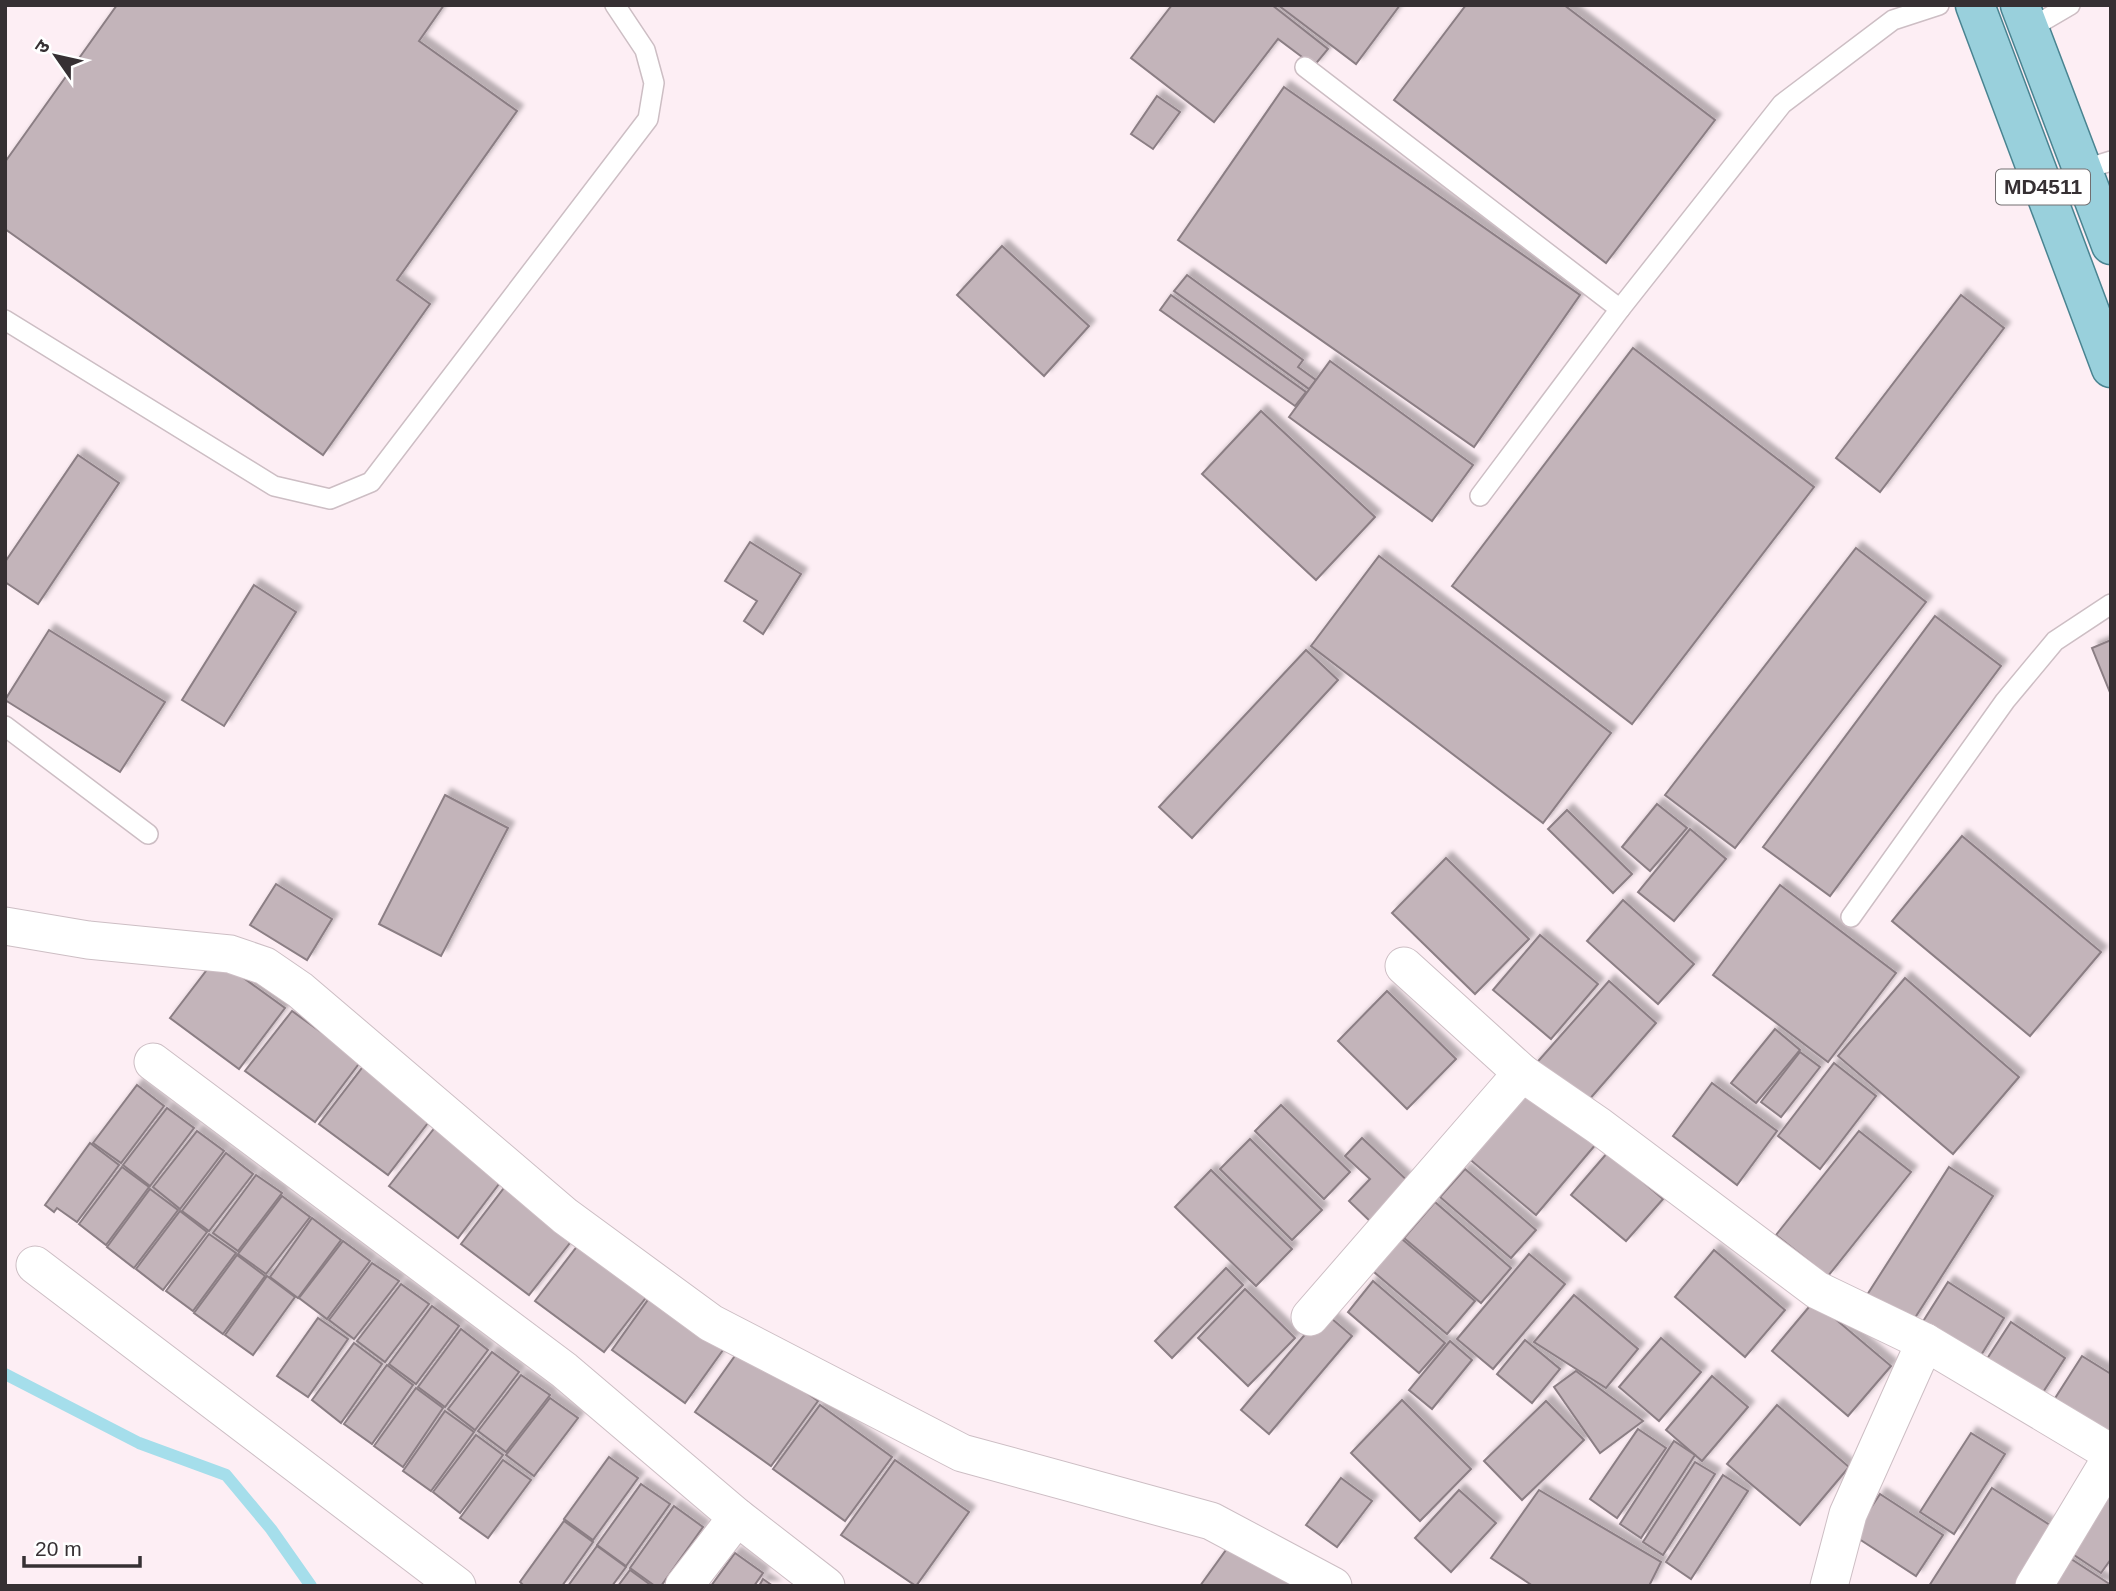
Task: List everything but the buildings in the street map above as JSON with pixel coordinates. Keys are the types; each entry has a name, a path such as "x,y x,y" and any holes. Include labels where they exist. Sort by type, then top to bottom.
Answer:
{"main road":[{"name":"MD4511","path":"1975,5 2111,368"},
{"name":"MD4511","path":"2024,17 2096,165 2111,245"}],"street":[{"path":"5,926 88,940 230,954 265,967 300,990 565,1216 711,1323 962,1453 1211,1521 1333,1586"},
{"path":"1404,967 1522,1073 1598,1126 1817,1290 1925,1342 2111,1455 2034,1586"},
{"path":"153,1062 564,1370 737,1517 826,1586"},
{"path":"1310,1317 1522,1073"},
{"path":"36,1265 457,1586"},
{"path":"1829,1586 1848,1514 1925,1342"},
{"path":"684,1586 737,1517"}],"lane":[{"path":"5,320 274,486 330,499 371,482 648,119 653,83 645,50 615,5"},
{"path":"1480,496 1620,309 1782,104 1893,20 1939,5"},
{"path":"2024,17 2070,5"},
{"path":"1305,67 1620,309"},
{"path":"1851,917 2005,701 2055,641 2111,604"},
{"path":"5,726 148,834"}],"waterway":[{"path":"5,1374 139,1443 226,1475 271,1529 311,1586"}]}
